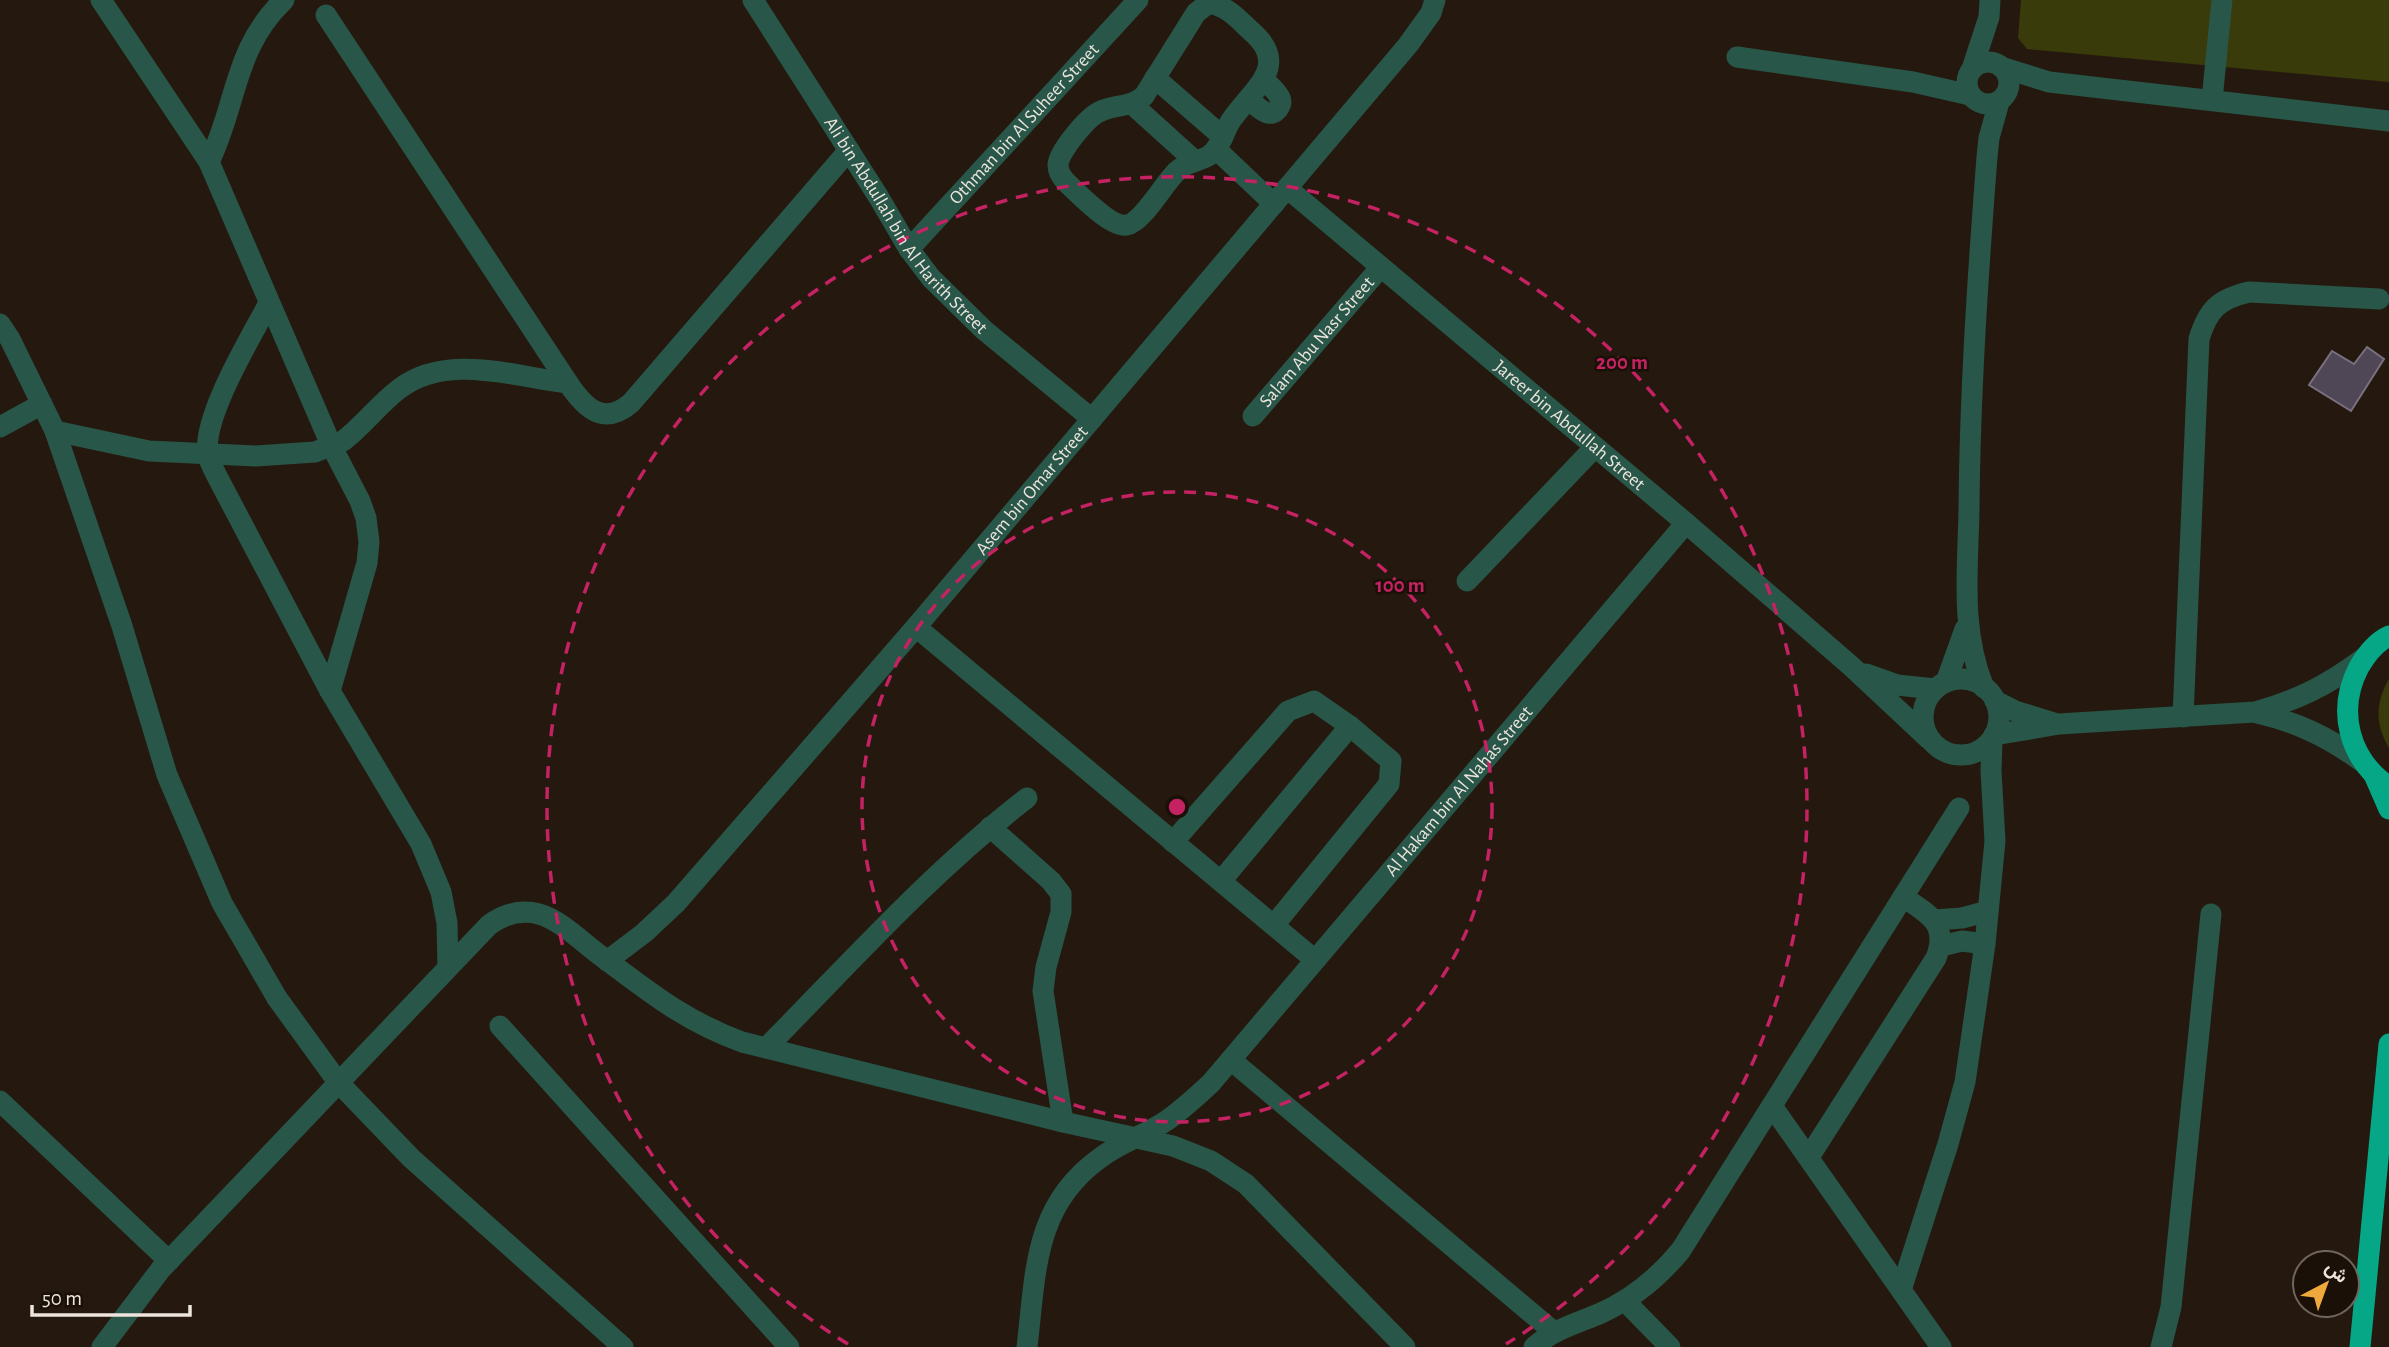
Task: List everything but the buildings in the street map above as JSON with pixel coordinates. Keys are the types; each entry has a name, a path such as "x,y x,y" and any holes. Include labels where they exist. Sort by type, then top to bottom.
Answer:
{"highway":[{"path":"2387,635 2364,658 2351,682 2346,709 2350,736 2375,775 2389,810"},
{"path":"2360,1347 2389,1044"}],"street":[{"path":"101,0 209,162 332,447 366,518 369,541 362,585 330,691"},
{"path":"209,162 225,128 244,58 260,28 284,0"},
{"name":"Ali bin Abdullah bin Al Harith Street","path":"753,0 909,248 956,305 1092,419"},
{"name":"Othman bin Al Suheer Street","path":"909,248 1138,0"},
{"name":"Asem bin Omar Street","path":"607,961 644,933 676,903 916,627 1408,45 1431,13 1436,0"},
{"path":"2212,100 2222,0"},
{"path":"1212,4 1224,8 1265,45 1269,62 1264,79 1229,123 1219,143 1176,171 1137,220 1125,226 1112,223 1065,181 1058,171 1059,159 1088,121 1107,109 1132,104 1144,96 1200,8 1212,4"},
{"path":"1901,1290 1965,1082 1985,944 1995,841 1993,737 1998,724 1989,694 1976,667 1967,624 1975,312 1987,157 1989,138 2009,83 2007,74 1999,66 1989,9"},
{"path":"1987,157 1967,84 1989,9"},
{"path":"326,15 582,403 590,409 608,414 623,409 849,150"},
{"path":"1737,57 1913,82 1972,97 1986,104 2049,82"},
{"path":"1913,82 1930,82 1971,71 1984,63 2049,82 2385,119"},
{"name":"Jareer bin Abdullah Street","path":"1155,78 1219,143 1280,196 1380,268 1595,447 1852,666 1929,738"},
{"path":"1248,99 1267,113 1279,108 1281,99 1264,79"},
{"path":"1132,104 1195,161"},
{"name":"Salam Abu Nasr Street","path":"1253,416 1380,268"},
{"path":"2183,717 2199,339 2204,321 2216,306 2231,296 2249,292 2379,299"},
{"path":"269,303 219,402 211,424 208,454 219,481 330,691 410,824 432,868 441,892 448,967"},
{"path":"0,324 55,431 122,626 167,775 222,903 277,998 338,1082 411,1158 623,1347"},
{"path":"55,431 149,451 278,456 332,447 351,435 401,387 436,372 481,370 568,383"},
{"path":"0,427 42,404"},
{"path":"1467,581 1595,447"},
{"name":"Al Hakam bin Al Nahas Street","path":"1027,1347 1040,1242 1057,1203 1084,1170 1189,1104 1231,1060 1686,523"},
{"path":"1967,624 1940,686 1927,700 1923,713 1929,738 1947,753 1957,755 1977,752 1993,737 2059,724 2255,712 2285,704 2313,692 2340,677 2364,658"},
{"path":"916,627 1315,960"},
{"name":"Jareer bin Abdullah Street","path":"1852,666 1873,678 1897,685 1940,686"},
{"path":"1940,686 1959,679 1972,681 2015,711 2059,724"},
{"path":"1173,842 1288,711 1314,702 1350,726 1391,761 1389,784 1274,925"},
{"path":"2255,712 2311,729 2337,743 2375,775"},
{"path":"1221,881 1350,726"},
{"path":"1957,755 1977,777 1993,802"},
{"path":"766,1048 936,874 1027,798"},
{"path":"1534,1347 1554,1332 1625,1301 1654,1280 1681,1250 1959,808"},
{"path":"990,827 1057,887 1061,894 1061,912 1043,979 1043,991 1063,1122"},
{"path":"1809,1157 1936,958 1941,946 1940,932 1935,920 1903,897"},
{"path":"1935,920 1962,918 1988,911"},
{"path":"102,1347 169,1261 448,967 489,925 503,915 520,912 541,914 659,1000 699,1025 742,1042 1192,1152 1211,1161 1246,1184 1405,1347"},
{"path":"2161,1347 2171,1307 2211,914"},
{"path":"1941,946 1962,941 1985,944"},
{"path":"500,1027 789,1347"},
{"path":"1231,1060 1554,1332"},
{"path":"0,1101 169,1261"},
{"path":"1772,1106 1941,1347"},
{"path":"1625,1301 1670,1347"}],"shaded area":[{"path":"2021,0 2389,0 2389,82 2027,49 2018,38"},
{"path":"2389,679 2389,748 2381,730 2378,713"}]}
